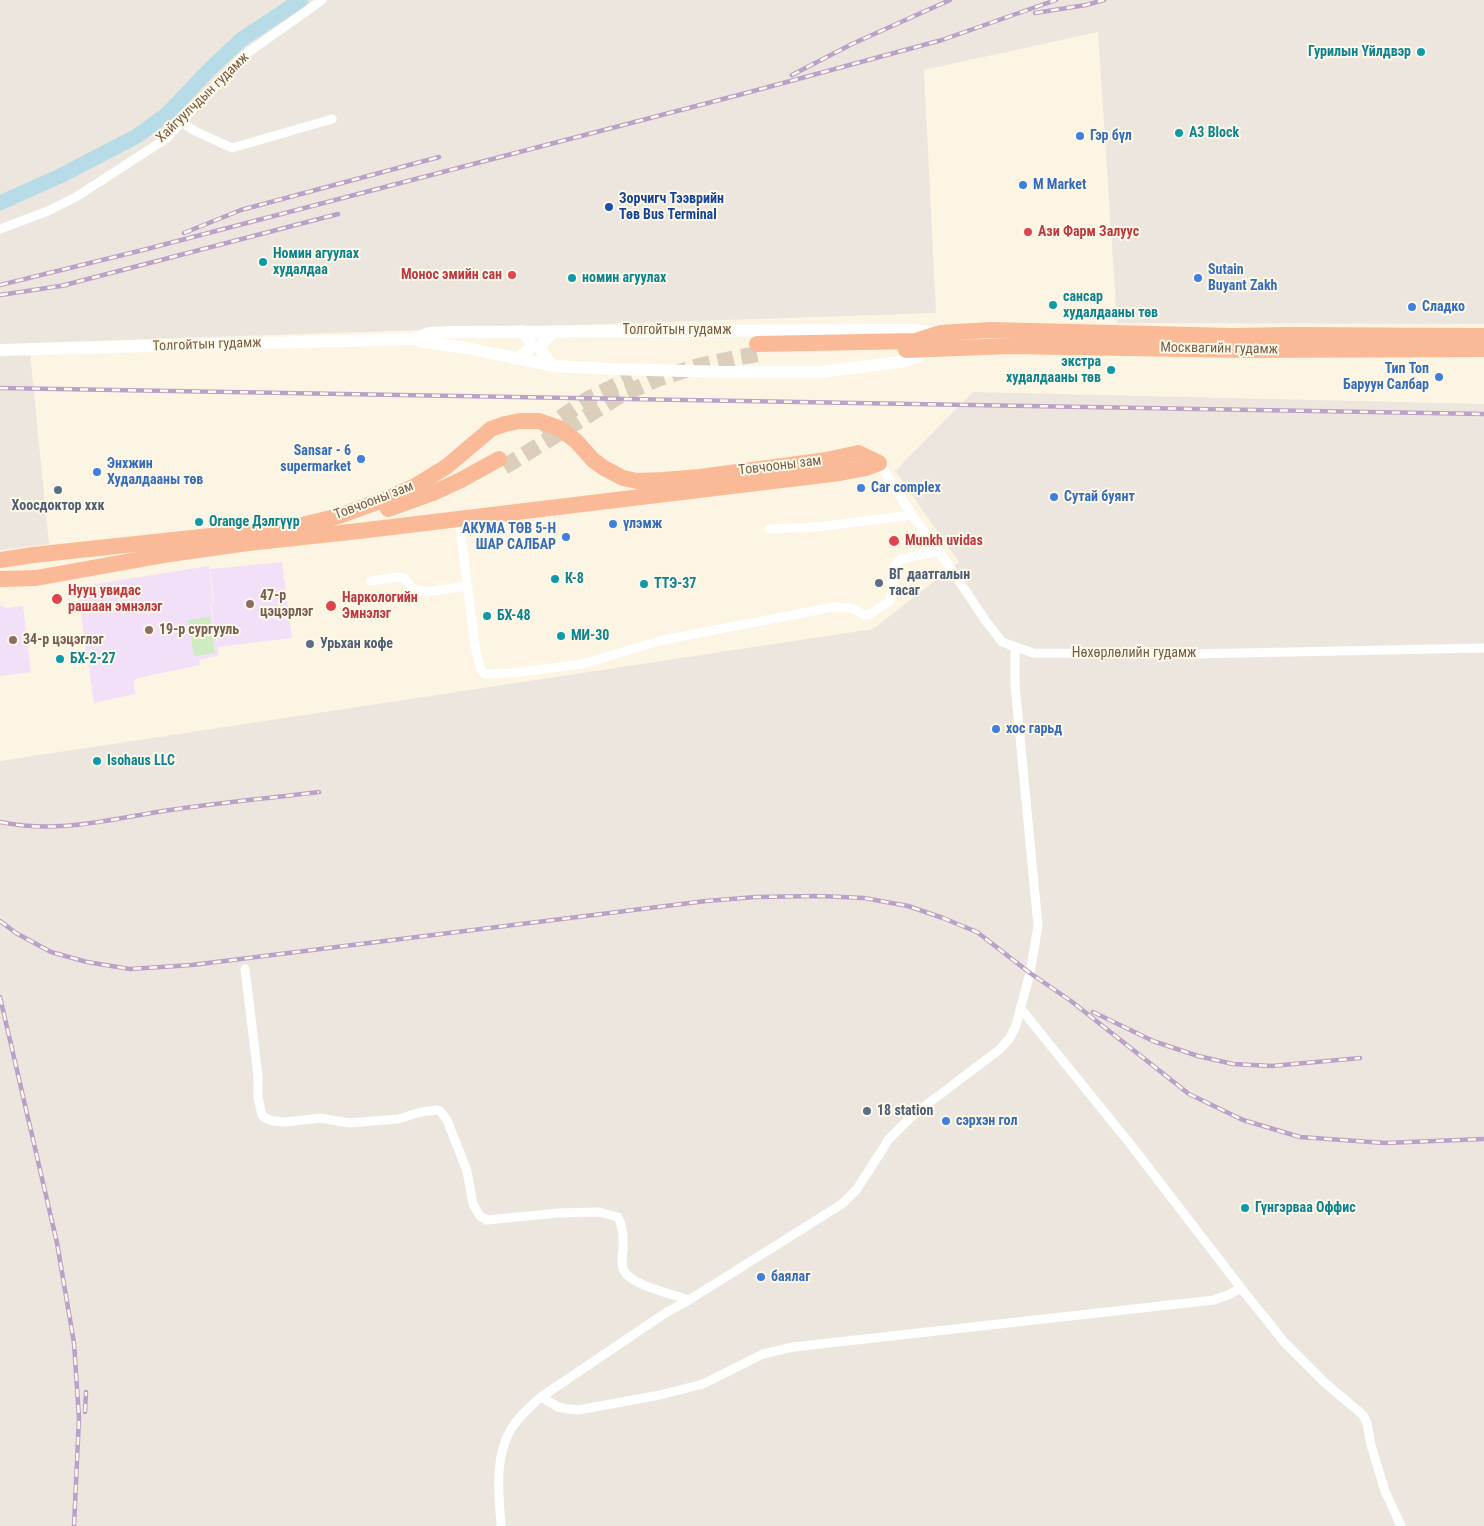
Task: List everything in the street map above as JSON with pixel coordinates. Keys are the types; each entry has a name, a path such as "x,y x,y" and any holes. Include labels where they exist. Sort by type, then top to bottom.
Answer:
{"highway":[{"name":"Москвагийн гудамж","path":"1484,336 1233,336 991,330 940,334 914,341 760,349 929,350 1010,346 1244,350 1484,349"},
{"name":"Товчооны зам","path":"0,560 294,527 348,513 415,486 446,466 491,429 520,421 539,421 559,428 576,440 593,460 604,468 616,476 636,481 700,477 827,460 858,453 879,463"},
{"path":"348,513 357,515 374,514 433,493 501,463 450,497 375,522 366,530"},
{"name":"Товчооны зам","path":"0,579 36,578 170,554 248,543 840,473 866,468 879,463"}],"main road":[{"name":"Толгойтын гудамж","path":"0,350 414,339 429,334 449,332 555,330 914,330 940,334"},
{"path":"553,366 542,354 541,346 546,338 555,330"},
{"path":"516,359 528,351 531,346 530,340 522,331"},
{"name":"Толгойтын гудамж","path":"414,339 553,366 622,370 820,372 906,361 929,350"}],"street":[{"name":"Хайгуулчдын гудамж","path":"0,229 48,212 167,138 244,56 322,0"},
{"path":"181,122 195,132 232,148 332,120"},
{"name":"Нөхөрлөлийн гудамж","path":"879,463 912,515 939,550 985,620 1002,642 1015,647 1033,652 1164,654 1484,648"},
{"path":"769,529 817,527 912,515"},
{"path":"459,519 475,646 481,670 485,674 512,674 582,664 663,640 834,607 852,608 864,615 870,614 890,601 893,568 901,558 939,550"},
{"path":"371,580 404,578 414,589 426,592 467,586"},
{"path":"501,1526 498,1488 502,1448 510,1430 525,1412 541,1397 667,1312 842,1204 857,1189 889,1139 913,1116 999,1050 1010,1038 1021,1009 1030,973 1038,926 1015,685 1015,647"},
{"path":"245,969 258,1076 258,1098 262,1115 265,1118 286,1122 320,1118 349,1123 398,1119 421,1112 436,1110 447,1120 466,1171 473,1204 480,1216 487,1220 558,1213 599,1212 618,1216 624,1239 622,1264 626,1273 634,1280 689,1300"},
{"path":"1021,1009 1131,1145 1285,1343 1325,1383 1363,1415 1367,1423 1371,1445 1386,1491 1401,1526"},
{"path":"541,1397 553,1405 568,1409 589,1409 675,1392 703,1384 764,1354 793,1346 1214,1300 1241,1288"}],"shaded area":[{"path":"0,0 1484,0 1484,324 1117,323 1098,32 924,70 936,313 29,343 49,544 0,550"},
{"path":"973,392 1484,404 1484,1526 0,1526 0,761 873,629 959,562 895,471"},
{"name":"47-р цэцэрлэг","path":"282,562 292,638 218,647 211,605 214,602 210,569"},
{"name":"19-р сургууль","path":"209,566 213,602 210,605 219,655 199,660 200,665 134,680 135,694 94,703 77,587"},
{"name":"34-р цэцэглэг","path":"0,605 6,608 23,606 31,672 0,676"}],"green space":[{"path":"210,617 215,653 194,656 188,620"}],"waterway":[{"path":"0,203 60,176 137,136 167,114 242,39 301,0"}],"tunnel":[{"path":"504,467 621,395 660,378 695,367 763,353"},
{"path":"541,431 588,399 632,378"}],"railway":[{"path":"792,75 852,44 950,0"},
{"path":"0,285 143,250 750,92 942,40 1056,0"},
{"path":"1035,13 1086,5 1104,0"},
{"path":"184,233 241,210 439,157"},
{"path":"61,286 338,214"},
{"path":"0,295 67,285"},
{"path":"0,388 1484,414"},
{"path":"0,822 24,826 68,826 155,812 319,792"},
{"path":"0,921 16,933 51,952 87,962 130,969 192,965 706,901 756,897 819,896 864,898 908,906 977,932 1030,973 1071,1001 1189,1094 1243,1120 1300,1137 1385,1143 1484,1139"},
{"path":"0,997 57,1243 74,1343 79,1418 74,1526"},
{"path":"1093,1012 1153,1041 1198,1056 1233,1064 1272,1066 1360,1058"},
{"path":"85,1412 86,1392"}],"place":[{"name":"Гурилын Үйлдвэр","path":"1421,52"},
{"name":"A3 Block","path":"1179,133"},
{"name":"Гэр бүл","path":"1080,136"},
{"name":"М Market","path":"1023,185"},
{"name":"Зорчигч Тээврийн Төв Bus Terminal","path":"609,207"},
{"name":"Ази Фарм Залуус","path":"1028,232"},
{"name":"Номин агуулах худалдаа","path":"263,262"},
{"name":"Монос эмийн сан","path":"512,275"},
{"name":"номин агуулах","path":"572,278"},
{"name":"Sutain Buyant Zakh","path":"1198,278"},
{"name":"сансар худалдааны төв","path":"1053,305"},
{"name":"Сладко","path":"1412,307"},
{"name":"экстра худалдааны төв","path":"1111,370"},
{"name":"Тип Топ Баруун Салбар","path":"1439,377"},
{"name":"Sansar - 6 supermarket","path":"361,459"},
{"name":"Энхжин Худалдааны төв","path":"97,472"},
{"name":"Car complex","path":"861,488"},
{"name":"Хоосдоктор ххк","path":"58,490"},
{"name":"Сутай буянт","path":"1054,497"},
{"name":"Orange Дэлгүүр","path":"199,522"},
{"name":"үлэмж","path":"613,524"},
{"name":"АКУМА ТӨВ 5-Н ШАР САЛБАР","path":"566,537"},
{"name":"Munkh uvidas","path":"894,541"},
{"name":"К-8","path":"555,579"},
{"name":"ВГ даатгалын тасаг","path":"879,583"},
{"name":"ТТЭ-37","path":"644,584"},
{"name":"Нууц увидас рашаан эмнэлэг","path":"57,599"},
{"name":"47-р цэцэрлэг","path":"250,604"},
{"name":"Наркологийн Эмнэлэг","path":"331,606"},
{"name":"БХ-48","path":"487,616"},
{"name":"19-р сургууль","path":"149,630"},
{"name":"МИ-30","path":"561,636"},
{"name":"34-р цэцэглэг","path":"13,640"},
{"name":"Урьхан кофе","path":"310,644"},
{"name":"БХ-2-27","path":"60,659"},
{"name":"хос гарьд","path":"996,729"},
{"name":"Isohaus LLC","path":"97,761"},
{"name":"18 station","path":"867,1111"},
{"name":"сэрхэн гол","path":"946,1121"},
{"name":"Гүнгэрваа Оффис","path":"1245,1208"},
{"name":"баялаг","path":"761,1277"}]}
